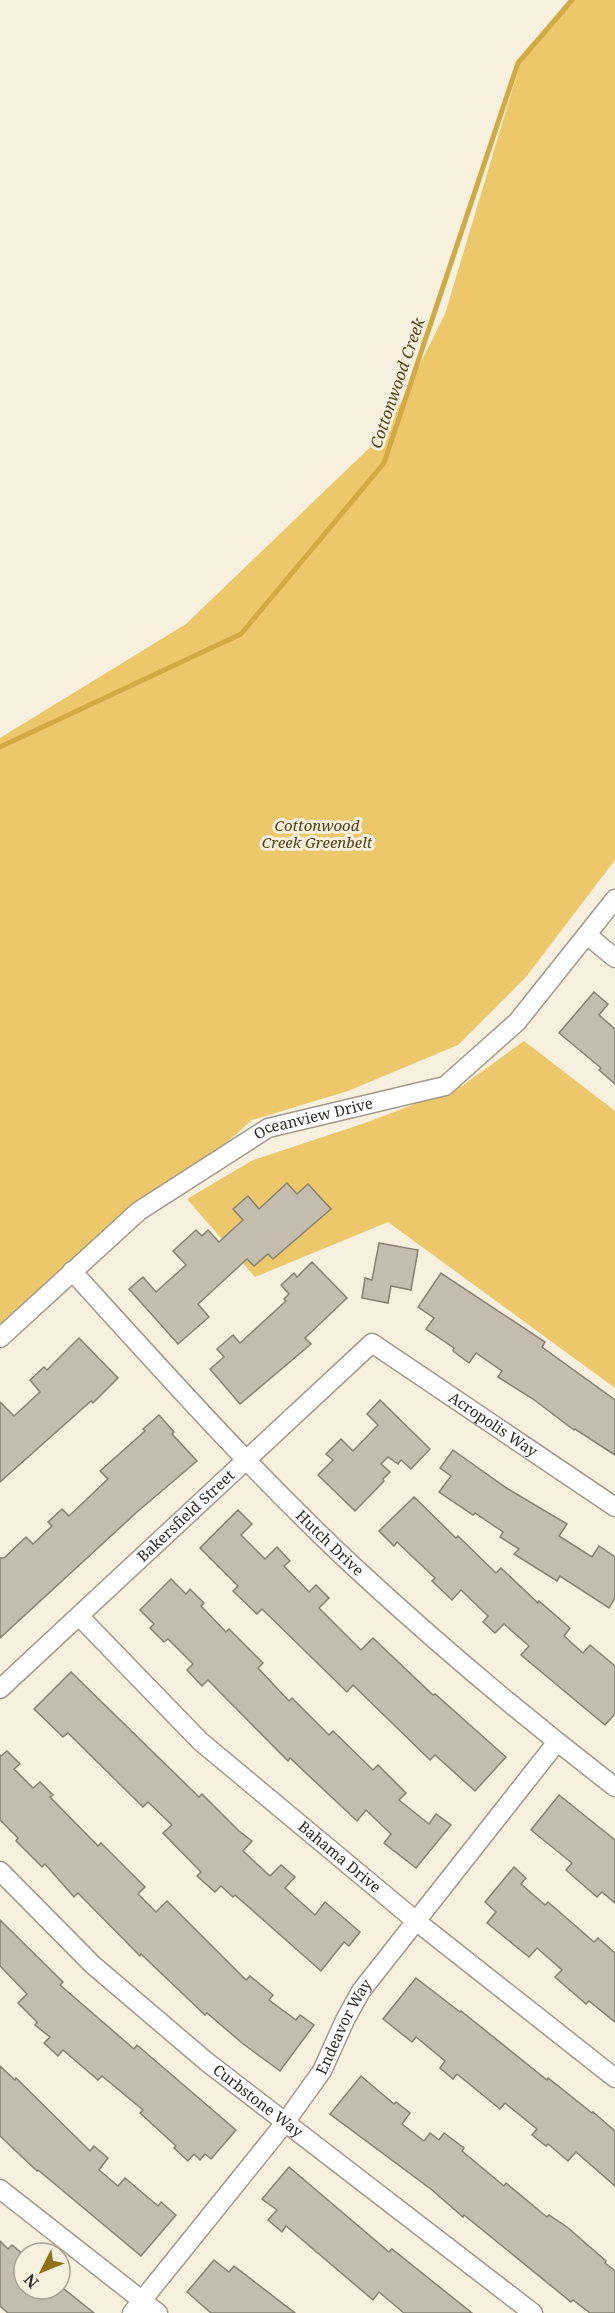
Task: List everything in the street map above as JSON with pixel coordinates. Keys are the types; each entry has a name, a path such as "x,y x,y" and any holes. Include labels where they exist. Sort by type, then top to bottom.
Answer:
{"street":[{"name":"Oceanview Drive","path":"0,1338 139,1211 268,1128 445,1086 517,1022 615,899"},
{"path":"587,935 615,958"},
{"name":"Hutch Drive","path":"72,1271 166,1375 351,1563 444,1647 557,1742 615,1787"},
{"name":"Bakersfield Street","path":"0,1689 372,1343"},
{"name":"Acropolis Way","path":"372,1343 615,1507"},
{"name":"Bahama Drive","path":"80,1617 200,1741 416,1921 615,2078"},
{"name":"Endeavor Way","path":"137,2306 284,2124 322,2071 361,1991 557,1742"},
{"name":"Curbstone Way","path":"0,1871 93,1965 207,2062 284,2124 533,2313"},
{"path":"0,2189 137,2306 158,2313"}],"green space":[{"name":"Cottonwood Creek Greenbelt","path":"574,0 615,0 615,860 526,977 458,1045 348,1091 252,1120 0,1342 0,738 186,624 386,432 445,314 520,64"},
{"path":"524,1041 615,1111 615,1388 388,1222 255,1277 187,1199 253,1160 365,1123 462,1086"}],"building":[{"path":"594,992 608,1004 599,1015 615,1029 615,1084 599,1070 601,1068 559,1033"},
{"path":"287,1183 297,1194 308,1184 331,1209 273,1259 268,1254 254,1266 247,1259 198,1304 209,1317 178,1344 129,1289 143,1277 156,1292 186,1265 173,1251 196,1230 202,1236 208,1230 219,1242 243,1220 233,1209 248,1196 259,1209"},
{"path":"379,1243 418,1250 411,1290 391,1286 388,1303 362,1298 365,1278 372,1280"},
{"path":"312,1262 347,1298 305,1338 311,1344 240,1404 210,1369 224,1357 217,1349 233,1335 240,1343 286,1301 284,1299 289,1294 281,1285 294,1273 297,1277"},
{"path":"441,1273 545,1342 542,1347 615,1400 615,1455 574,1430 533,1399 498,1377 502,1371 476,1353 469,1363 453,1351 454,1348 426,1329 434,1318 418,1307"},
{"path":"79,1338 118,1378 93,1403 91,1401 0,1482 0,1402 14,1416 40,1392 30,1380 44,1367 47,1370"},
{"path":"380,1400 430,1449 411,1469 401,1460 398,1464 388,1457 381,1464 390,1472 355,1511 318,1475 333,1460 326,1454 341,1439 353,1451 378,1425 367,1414"},
{"path":"159,1415 174,1432 172,1434 197,1461 137,1512 0,1638 0,1558 4,1558 26,1537 33,1544 52,1526 48,1522 62,1509 69,1516 108,1479 100,1471 145,1431 143,1429"},
{"path":"453,1450 508,1489 567,1524 559,1536 592,1557 599,1546 615,1557 615,1598 609,1608 560,1576 557,1581 514,1554 519,1549 500,1537 503,1532 439,1492 451,1476 440,1468"},
{"path":"414,1497 496,1573 501,1568 538,1603 539,1601 570,1628 564,1636 583,1653 590,1645 615,1666 615,1714 605,1725 521,1655 529,1646 504,1624 495,1633 483,1622 488,1616 461,1590 452,1600 432,1581 435,1578 397,1542 394,1546 379,1531"},
{"path":"238,1510 252,1524 241,1535 265,1559 277,1547 290,1561 284,1566 309,1592 316,1585 329,1598 319,1608 361,1650 373,1638 433,1695 435,1694 506,1757 475,1791 435,1755 430,1760 353,1685 347,1692 262,1609 257,1614 233,1591 238,1586 200,1548"},
{"path":"171,1579 186,1594 190,1589 204,1603 201,1606 226,1632 229,1629 263,1663 258,1668 289,1701 292,1698 329,1735 333,1731 373,1770 378,1765 406,1793 399,1800 429,1824 436,1814 451,1825 416,1868 384,1843 391,1834 366,1810 357,1821 290,1758 288,1761 208,1680 202,1686 187,1670 193,1664 168,1639 164,1642 150,1628 154,1624 140,1610"},
{"path":"71,1672 199,1797 202,1794 252,1841 243,1851 270,1876 281,1865 295,1877 285,1888 315,1915 325,1902 360,1932 349,1946 344,1942 321,1971 235,1895 233,1897 221,1886 215,1892 197,1876 201,1872 163,1833 172,1825 148,1802 143,1807 68,1733 63,1737 34,1709"},
{"path":"7,1751 20,1764 14,1769 33,1788 40,1782 53,1795 50,1797 98,1846 101,1843 145,1887 138,1894 156,1912 167,1901 246,1980 250,1976 273,1995 269,2000 296,2020 300,2015 314,2025 280,2071 207,2013 205,2015 141,1954 140,1956 78,1893 74,1897 45,1864 42,1867 16,1841 18,1838 0,1820 0,1755"},
{"path":"559,1795 615,1840 615,1903 602,1892 597,1897 566,1870 572,1863 531,1830"},
{"path":"514,1867 526,1878 521,1884 545,1905 548,1902 594,1942 598,1938 615,1953 615,2022 589,2001 586,2004 555,1977 562,1970 537,1948 529,1957 487,1923 496,1912 485,1902"},
{"path":"0,1920 63,1982 60,1985 134,2049 137,2045 236,2130 211,2159 205,2154 200,2160 194,2154 188,2161 174,2148 176,2146 140,2113 143,2110 102,2076 98,2080 63,2050 58,2056 44,2043 50,2037 35,2025 37,2022 18,2003 27,1994 0,1966"},
{"path":"416,1978 615,2131 615,2186 576,2152 568,2161 548,2144 546,2146 532,2135 537,2129 505,2103 500,2109 457,2074 453,2079 440,2068 445,2061 416,2037 412,2042 383,2019"},
{"path":"0,2066 15,2080 16,2078 90,2151 94,2146 108,2158 99,2170 118,2186 125,2178 158,2206 161,2202 176,2215 141,2256 37,2171 0,2136"},
{"path":"361,2076 394,2104 396,2102 410,2113 402,2124 424,2141 430,2133 439,2140 444,2133 464,2148 462,2151 504,2186 506,2183 547,2217 549,2215 567,2227 606,2261 605,2263 615,2271 615,2313 590,2313 573,2300 571,2302 432,2190 330,2114"},
{"path":"289,2167 389,2252 392,2249 472,2313 404,2313 379,2292 373,2300 286,2226 282,2232 268,2220 277,2210 262,2199"},
{"path":"0,2241 8,2249 12,2245 12,2301 72,2301 72,2295 94,2313 8,2313 0,2306"},
{"path":"214,2260 229,2272 234,2266 295,2313 211,2313 187,2292"}],"waterway":[{"name":"Cottonwood Creek","path":"0,747 241,634 384,463 518,63 572,0"}]}
